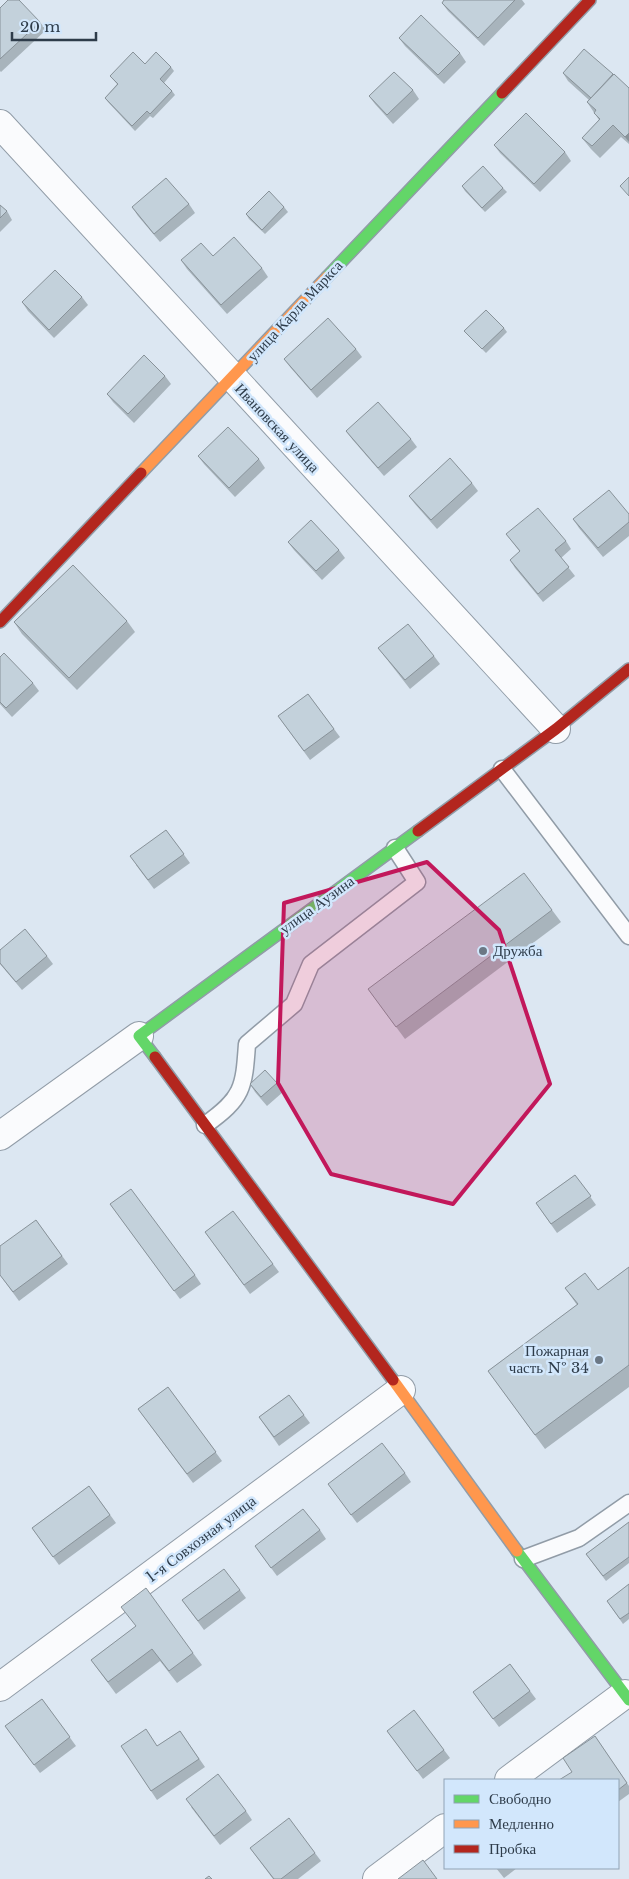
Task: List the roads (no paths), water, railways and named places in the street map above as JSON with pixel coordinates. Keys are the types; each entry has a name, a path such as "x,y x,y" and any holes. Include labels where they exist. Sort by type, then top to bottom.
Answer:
{"main road":[{"name":"улица Карла Маркса","path":"0,622 590,0"},
{"name":"улица Аузина","path":"139,1036 556,729 629,669"},
{"path":"139,1036 401,1390 523,1559 627,1697"}],"street":[{"name":"Ивановская улица","path":"0,124 231,378 556,729"},
{"name":"улица Аузина","path":"0,1136 139,1036"},
{"name":"1-я Совхозная улица","path":"0,1687 401,1390"},
{"path":"511,1779 627,1697"},
{"path":"377,1879 444,1829"}],"lane":[{"path":"502,769 629,936"},
{"path":"205,1125 229,1108 244,1081 247,1044 294,1004 311,964 417,882 395,848"},
{"path":"523,1559 579,1538 629,1503"}],"place":[{"name":"Дружба","path":"483,951"},
{"name":"Пожарная часть № 34","path":"599,1360"}]}
